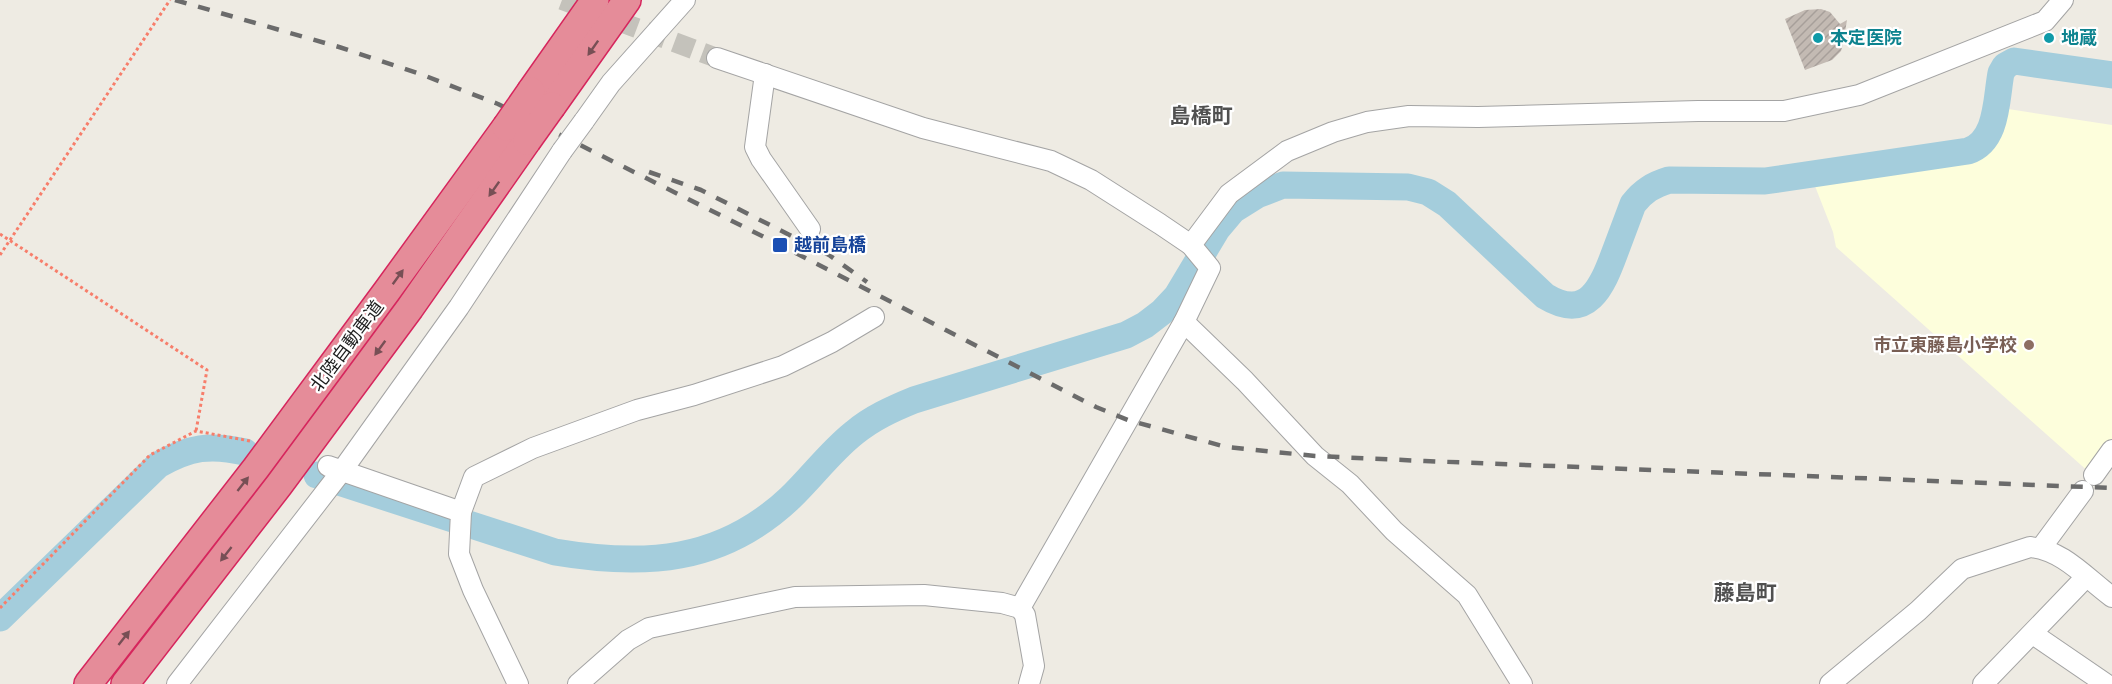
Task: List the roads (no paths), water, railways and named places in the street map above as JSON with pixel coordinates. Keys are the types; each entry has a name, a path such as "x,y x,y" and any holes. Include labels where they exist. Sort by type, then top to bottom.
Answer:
{"highway":[{"name":"北陸自動車道","path":"542,99 595,0"},
{"name":"北陸自動車道","path":"88,684 263,458 394,282 542,99 627,0"},
{"name":"北陸自動車道","path":"125,684 410,308 516,134"}],"street":[{"path":"177,684 459,307 562,151 611,83 685,0"},
{"path":"1197,253 1228,194 1287,151 1333,132 1367,122 1408,116 1478,117 1784,111 1859,95 1892,82 2045,21 2063,0"},
{"path":"717,58 932,130 1051,161 1091,180 1197,253 1210,267 1184,322 1020,608"},
{"path":"765,74 755,147 760,159 810,229"},
{"path":"518,684 473,590 459,554 460,519 474,477 533,448 637,410 694,395 783,366 832,342 874,317"},
{"path":"1184,322 1245,381 1315,456 1350,484 1394,531 1467,595 1522,684"},
{"path":"2094,475 2112,450"},
{"path":"334,475 460,519"},
{"path":"2041,548 2083,491"},
{"path":"1830,684 1918,610 1962,569 2030,547 2041,548 2058,555 2112,597"},
{"path":"1983,684 2086,577"},
{"path":"578,684 628,640 649,628 795,597 924,595 1002,603 1020,608 1025,615 1034,666 1029,684"},
{"path":"2032,634 2106,684"}],"waterway":[{"path":"317,475 555,552 620,559 650,559 680,555 709,548 737,536 764,520 790,498 845,440 890,410 914,400 1126,335 1145,325 1177,296 1217,229 1233,210 1257,195 1283,185 1408,187 1428,192 1447,204 1545,296 1560,303 1572,305 1583,303 1598,288 1605,277 1633,204 1641,195 1658,184 1669,180 1765,181 1968,151 1978,146 1990,129 1994,118 2001,73 2005,66 2014,61 2112,75"},
{"path":"0,618 158,465 180,454 200,449 221,448 245,452"}],"tunnel":[{"path":"562,0 717,58"}],"railway":[{"path":"175,0 339,47 423,75 498,104 1096,407 1128,420 1226,447 1315,456 2112,488"},
{"path":"649,172 701,190 829,255 867,282"}],"place":[{"name":"本定医院","path":"1818,38"},
{"name":"地蔵","path":"2049,38"},
{"name":"越前島橋","path":"780,245"},
{"name":"市立東藤島小学校","path":"2029,345"}],"district":[{"name":"島橋町","path":"1201,116"},
{"name":"藤島町","path":"1745,593"}]}
